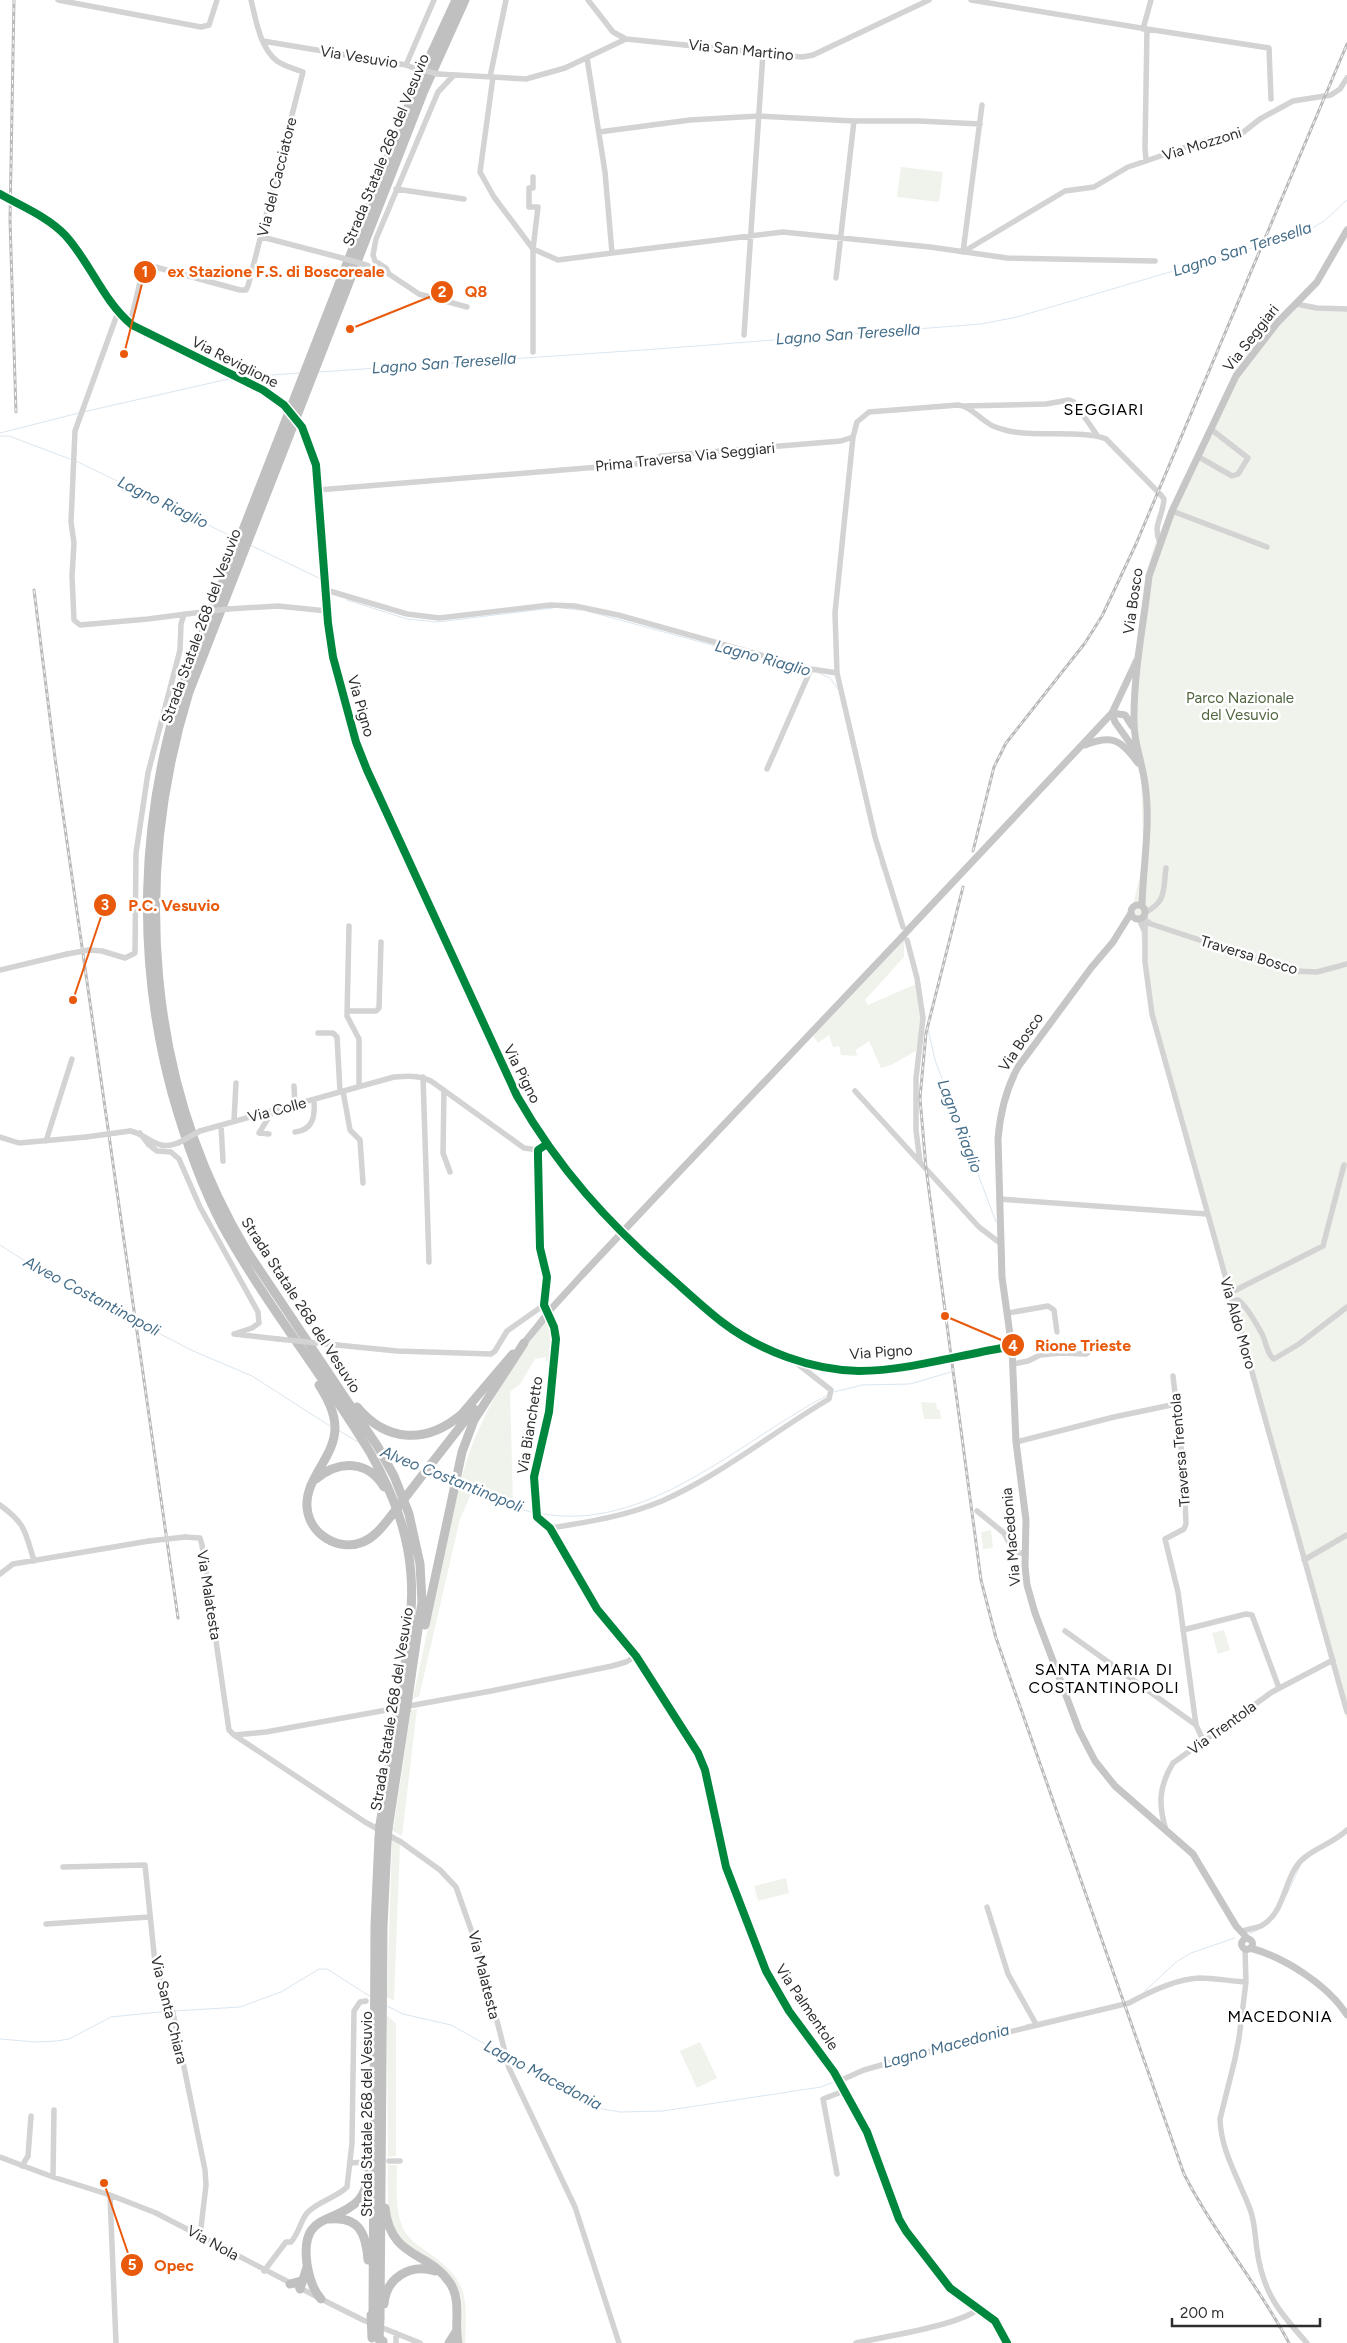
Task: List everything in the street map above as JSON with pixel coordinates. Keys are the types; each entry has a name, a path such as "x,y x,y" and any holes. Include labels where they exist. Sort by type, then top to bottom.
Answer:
{"highway":[{"name":"Strada Statale 268 del Vesuvio","path":"377,2317 381,2156 379,1992 383,1840 401,1712 415,1661 422,1602 420,1564 409,1514 387,1462 360,1436 252,1275 221,1223 198,1173 177,1110 162,1049 150,976 146,912 150,832 165,747 191,661 409,106 456,0"},
{"name":"Strada Statale 268 del Vesuvio","path":"404,1698 412,1619 411,1566 400,1518 374,1450 247,1251 221,1205 198,1150 178,1085 164,1017 156,954 155,872 160,815 173,747 199,665 423,93 465,0"},
{"path":"291,1319 322,1357 352,1401 366,1417 382,1428 400,1435 411,1436 433,1432 453,1422 468,1408 495,1374 524,1344"},
{"path":"292,1334 328,1400 335,1423 335,1434 329,1452 308,1496 309,1516 319,1533 335,1543 354,1544 363,1542 378,1532 524,1344"},
{"path":"415,1661 424,1629 462,1452 474,1420 524,1344"},
{"path":"314,1480 327,1470 344,1465 362,1467 377,1478 391,1503 411,1566"},
{"name":"Strada Statale 268 del Vesuvio","path":"378,2341 375,2098 379,2014"},
{"path":"321,2299 314,2292 308,2266 308,2239 313,2228 324,2220 350,2207 364,2193 370,2168 375,2098"},
{"path":"381,2156 385,2212 390,2231 406,2250 437,2268 451,2283 455,2292 457,2302 456,2332 451,2343"},
{"path":"324,2220 340,2218 349,2220 363,2234 377,2317"},
{"path":"301,2287 308,2266"},
{"path":"377,2317 390,2284 399,2275 423,2268 439,2272"},
{"path":"290,2284 301,2287 312,2281"}],"main road":[{"name":"Via Seggiari","path":"1166,526 1200,457 1236,376 1277,323 1317,282 1347,230"},
{"name":"Via Bosco","path":"1012,1349 1000,1243 999,1122 1011,1079 1018,1067 1127,922 1142,917 1147,810 1142,768 1137,753 1134,730 1134,693 1149,576 1166,526"},
{"name":"Via Bosco","path":"1137,753 1114,722 1112,713 1140,652"},
{"path":"524,1344 551,1309 583,1274 803,1041 904,938 906,928 1112,713 1125,715 1134,730"},
{"path":"1082,746 1104,738 1111,739 1122,744 1142,768"},
{"name":"Via Macedonia","path":"1012,1349 1016,1442 1026,1520 1027,1586 1035,1613 1084,1742 1107,1778 1193,1854 1247,1944"},
{"name":"Via Macedonia","path":"1236,1926 1242,1931 1247,1944"},
{"path":"1247,1944 1274,1954 1303,1973 1324,1989 1347,2014"}],"street":[{"path":"58,0 201,27 209,25 217,0"},
{"path":"251,0 263,41"},
{"path":"406,65 434,0"},
{"path":"506,0 492,77 480,172 494,197 533,249 558,260 783,232 841,236 1006,258 1155,261"},
{"path":"588,0 613,32 626,39"},
{"name":"Via San Martino","path":"626,39 802,57 813,55 929,0"},
{"path":"971,0 997,2 1145,29 1269,48 1271,99"},
{"name":"Via Mozzoni","path":"1151,0 1145,29 1146,161 1209,139 1241,134 1260,119 1293,101 1331,95 1340,89 1347,78"},
{"name":"Via Vesuvio","path":"263,41 406,65 438,74 526,79 565,68 626,39"},
{"name":"Via del Cacciatore","path":"130,324 143,270 148,264 240,290 246,290 262,237 303,72 272,57 263,41"},
{"path":"744,335 763,53"},
{"path":"587,58 605,172 612,253"},
{"path":"389,274 386,268 374,261 373,255 378,231 438,92 453,76"},
{"path":"963,252 982,105"},
{"path":"599,132 690,120 760,116 854,121 919,121 980,124"},
{"path":"836,278 854,121"},
{"path":"963,252 1065,191 1094,187 1128,167 1146,161"},
{"path":"533,177 533,188 529,188 529,207 538,207 533,249 533,352"},
{"path":"396,189 464,199"},
{"name":"Via Reviglione","path":"2,195 55,225 66,236 118,312 130,324 250,383 274,396 284,405 302,427 316,465 318,490"},
{"path":"262,237 366,265 389,274 419,294 467,306"},
{"path":"1296,304 1317,308 1347,309"},
{"path":"118,312 75,431 71,522 74,544 72,576 73,612 76,624 148,620 228,609 278,606 327,611"},
{"path":"906,928 875,837 837,673 835,613 853,437 857,422 870,412 965,406 1046,404 1069,400 1074,402 1097,436"},
{"path":"965,406 992,426 1012,432 1097,436 1106,440 1164,499 1155,532 1160,543"},
{"path":"1200,457 1232,476 1238,474 1248,458 1212,430"},
{"name":"Prima Traversa Via Seggiari","path":"318,490 635,464 650,462 661,456 841,441 853,437"},
{"name":"Via Pigno","path":"318,490 330,639 338,678 367,770 501,1064 526,1112 546,1144 578,1186 599,1211 640,1251 700,1303 744,1336 795,1360 859,1371 891,1368 1002,1348 1012,1349"},
{"path":"1172,511 1267,547"},
{"path":"1160,518 1166,526"},
{"path":"326,590 407,614 439,618 550,605 575,606 618,615 811,669 837,673"},
{"path":"0,970 89,950 102,951 124,958 136,953 136,853 148,773 180,650 181,624 184,614"},
{"path":"767,769 811,669"},
{"path":"1142,917 1159,904 1166,868"},
{"name":"Traversa Bosco","path":"1142,917 1294,971 1317,972 1347,964"},
{"name":"Via Aldo Moro","path":"1142,917 1146,976 1151,1008 1347,1712"},
{"path":"349,926 348,1020 358,1039 360,1086"},
{"path":"904,938 917,978 923,1018 916,1078 916,1130 920,1162"},
{"path":"348,1011 376,1011 379,1008 381,942"},
{"path":"318,1033 333,1033 337,1037 341,1091 350,1130 360,1140 363,1183"},
{"path":"46,1141 72,1059"},
{"name":"Via Colle","path":"0,1137 19,1143 86,1138 130,1131 140,1133 164,1147 221,1124 295,1106 394,1076 423,1077 524,1148 538,1150"},
{"path":"423,1077 429,1262"},
{"path":"234,1120 236,1083"},
{"path":"294,1086 295,1106"},
{"path":"444,1090 443,1153 450,1172"},
{"path":"855,1091 979,1227 1000,1243"},
{"path":"296,1132 302,1131 312,1123 315,1113 314,1100"},
{"path":"269,1134 259,1133 272,1112"},
{"path":"221,1124 223,1161"},
{"path":"140,1133 148,1144 157,1150 170,1152 179,1159 200,1207 258,1312 259,1323 256,1326 234,1334 397,1351 489,1356 495,1351 508,1330 544,1305 548,1277 540,1248 538,1150 546,1144"},
{"path":"1230,1293 1323,1246 1344,1165"},
{"path":"999,1199 1207,1214"},
{"path":"1232,1301 1238,1300 1242,1303 1261,1332 1270,1356 1274,1359 1299,1344 1347,1308"},
{"name":"Via Bianchetto","path":"544,1305 554,1327 556,1339 549,1412 534,1477 537,1517 550,1528 597,1609 636,1656"},
{"path":"1008,1313 1048,1306 1054,1310 1057,1332"},
{"path":"1013,1364 1028,1361 1040,1355 1061,1353 1086,1354 1091,1350"},
{"name":"Via Pigno","path":"795,1360 837,1395"},
{"name":"Traversa Trentola","path":"1173,1376 1184,1473 1186,1524 1184,1529 1164,1539 1178,1592 1196,1725 1203,1740"},
{"path":"550,1528 616,1516 651,1505 682,1492 829,1399 831,1390"},
{"path":"1016,1442 1122,1415 1176,1404"},
{"path":"0,1505 21,1522 34,1561"},
{"path":"977,1511 1004,1533 1014,1552 1026,1554"},
{"path":"1304,1560 1347,1535"},
{"name":"Via Malatesta","path":"0,1574 9,1566 34,1561 185,1537 200,1538 229,1730 365,1822 401,1842 440,1870 456,1887 481,1958 509,2068 575,2208 619,2343"},
{"path":"1183,1630 1246,1614 1252,1615 1279,1688"},
{"path":"1065,1631 1196,1725"},
{"path":"234,1735 266,1732 490,1691 612,1666 626,1662 636,1656"},
{"name":"Via Palmentole","path":"636,1656 702,1761 726,1867 766,1971 789,2011 839,2081 867,2132 892,2201 906,2231 950,2288 979,2308 999,2326 1007,2343"},
{"name":"Via Trentola","path":"1166,1830 1161,1803 1161,1790 1164,1777 1173,1763 1279,1688 1333,1660"},
{"path":"1242,1931 1260,1926 1268,1921 1279,1905 1290,1878 1303,1858 1347,1830"},
{"name":"Via Santa Chiara","path":"63,1868 143,1864 146,1873 155,1963 173,2013 205,2170 200,2236"},
{"path":"987,1906 1008,1974 1036,2024"},
{"path":"46,1924 149,1917"},
{"name":"Via Macedonia","path":"1247,1944 1246,1982 1235,2059 1220,2119 1223,2144 1254,2219 1261,2270 1269,2294 1282,2315 1307,2343"},
{"path":"839,2081 880,2065 1036,2024 1129,2003 1151,1990 1197,1978 1246,1982"},
{"path":"264,2271 286,2242 291,2242 295,2238 305,2215 347,2186 351,2164 354,2011 360,2002 366,2001"},
{"path":"837,2174 823,2099 844,2091"},
{"path":"54,2110 54,2177"},
{"path":"22,2166 28,2156 31,2116"},
{"name":"Via Nola","path":"0,2158 110,2195 167,2218 290,2284"},
{"path":"389,2161 400,2161"},
{"path":"351,2164 364,2162"},
{"path":"110,2195 116,2343"},
{"path":"301,2287 321,2299 420,2343"},
{"path":"856,2343 948,2322 970,2315 979,2308"},
{"path":"396,2333 396,2343"}],"green space":[{"path":"901,167 943,172 939,202 897,197"},
{"name":"Parco Nazionale del Vesuvio","path":"1288,306 1310,309 1347,309 1347,1720 1149,1008 1140,926 1132,909 1142,866 1143,840 1141,778 1136,762 1131,716 1134,683 1132,662 1138,642 1147,571 1154,546 1183,479 1198,454 1234,372 1263,331 1266,332"},
{"path":"904,940 904,957 865,1000 868,1005 916,984 921,1018 916,1051 891,1065 881,1068 869,1041 856,1050 857,1056 841,1055 839,1046 833,1047 829,1035 818,1043 813,1036"},
{"path":"546,1321 552,1340 551,1361 546,1361 546,1357 535,1359 520,1384 510,1392 513,1504 460,1484 474,1440 494,1398 519,1358"},
{"path":"921,1402 936,1403 937,1409 940,1410 941,1419 924,1419"},
{"path":"458,1489 471,1494 460,1519 419,1697 413,1698"},
{"path":"991,1530 993,1548 983,1549 981,1532"},
{"path":"1224,1630 1230,1650 1218,1654 1212,1633"},
{"path":"417,1709 402,1836 393,1831 411,1710"},
{"path":"392,1839 400,1844 394,2001 387,1997"},
{"path":"786,1878 789,1893 758,1901 754,1886"},
{"path":"387,2016 396,2023 396,2156 388,2157"},
{"path":"700,2042 717,2078 697,2088 680,2051"},
{"path":"388,2165 397,2165 397,2206 406,2234 452,2273 463,2292 466,2314 465,2343 461,2343 462,2305 458,2289 450,2279 407,2246 393,2226 388,2201"}],"waterway":[{"name":"Lagno San Teresella","path":"319,372 657,349 981,324 1017,317 1306,232 1324,221 1347,200"},
{"path":"244,377 300,373"},
{"path":"83,412 233,378"},
{"path":"0,433 79,413"},
{"name":"Lagno Riaglio","path":"0,436 9,436 70,459"},
{"name":"Lagno Riaglio","path":"76,461 235,538"},
{"name":"Lagno Riaglio","path":"250,545 321,579"},
{"name":"Lagno Riaglio","path":"347,600 407,619 437,622 553,608"},
{"name":"Lagno Riaglio","path":"562,608 581,610"},
{"name":"Lagno Riaglio","path":"587,611 752,656"},
{"name":"Lagno Riaglio","path":"819,673 830,678 838,689"},
{"name":"Lagno Riaglio","path":"880,863 883,871"},
{"name":"Lagno Riaglio","path":"928,1029 935,1060 996,1222"},
{"name":"Alveo Costantinopoli","path":"0,1245 47,1275 191,1350 252,1376 330,1426"},
{"name":"Alveo Costantinopoli","path":"834,1392 862,1385 910,1384 951,1372"},
{"name":"Alveo Costantinopoli","path":"538,1513 578,1516 616,1510 654,1497 690,1480 794,1414 828,1395"},
{"name":"Alveo Costantinopoli","path":"338,1430 358,1442"},
{"name":"Alveo Costantinopoli","path":"387,1455 422,1471"},
{"name":"Alveo Costantinopoli","path":"428,1473 452,1484"},
{"name":"Alveo Costantinopoli","path":"458,1486 506,1505 534,1513"},
{"path":"1287,1894 1300,1866"},
{"path":"1249,1934 1258,1930"},
{"name":"Lagno Macedonia","path":"1145,1991 1176,1962 1191,1953 1235,1938"},
{"name":"Lagno Macedonia","path":"175,2011 240,2007 281,1992 319,1969 327,1969 371,1997"},
{"name":"Lagno Macedonia","path":"385,2005 403,2014 451,2025 503,2054"},
{"name":"Lagno Macedonia","path":"0,2039 36,2042 57,2041 69,2039 111,2017 169,2011"},
{"name":"Lagno Macedonia","path":"1038,2022 1080,2012"},
{"name":"Lagno Macedonia","path":"1026,2025 1034,2023"},
{"name":"Lagno Macedonia","path":"509,2057 585,2101 603,2109 620,2112 663,2111 821,2087 836,2081"}],"railway":[{"path":"14,0 10,220 16,412"},
{"path":"973,851 994,767 1006,743 1085,643 1102,616 1136,544 1347,44"},
{"path":"34,590 55,758 178,1618"},
{"path":"963,887 926,1033 920,1098 926,1168 981,1580 996,1638 1184,2174 1289,2343"}],"cycle path":[{"path":"0,194 42,217 65,235 82,257 113,305 132,325 263,390 284,405 302,427 316,465 328,623 333,657 356,742 367,770 517,1096 549,1147 605,1215 647,1257 715,1317 753,1342 805,1363 841,1370 894,1369 1002,1348 1012,1349"},
{"path":"547,1144 538,1150 540,1248 547,1277 544,1305 554,1327 556,1339 549,1412 534,1477 537,1517 550,1528 597,1609 636,1656 698,1753 705,1770 726,1867 766,1971 789,2011 834,2072 867,2132 899,2219 906,2231 950,2288 995,2321 1007,2343"}],"place":[{"name":"Q8","path":"350,329"},
{"name":"ex Stazione F.S. di Boscoreale","path":"124,354"},
{"name":"P.C. Vesuvio","path":"73,1000"},
{"name":"Rione Trieste","path":"945,1316"},
{"name":"Opec","path":"104,2183"}],"district":[{"name":"SEGGIARI","path":"1104,409"},
{"name":"SANTA MARIA DI COSTANTINOPOLI","path":"1104,1678"},
{"name":"MACEDONIA","path":"1280,2016"}]}
